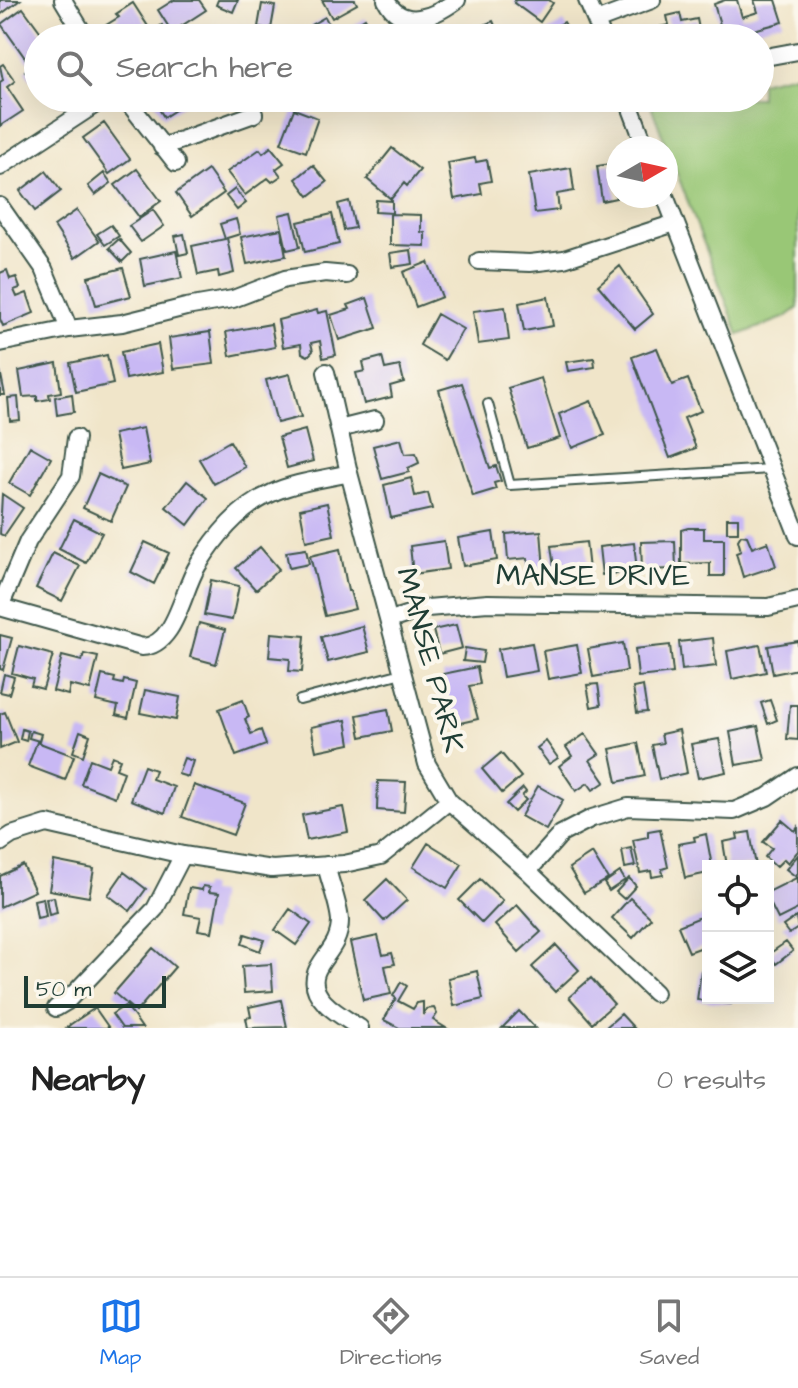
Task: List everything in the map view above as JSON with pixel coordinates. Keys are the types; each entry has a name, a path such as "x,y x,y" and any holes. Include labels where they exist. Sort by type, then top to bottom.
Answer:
{"street":[{"path":"63,0 78,24"},
{"path":"386,0 404,17 421,19 437,14 457,0"},
{"path":"587,0 597,24"},
{"path":"596,21 652,0"},
{"path":"774,55 798,51"},
{"path":"0,167 84,112"},
{"path":"136,112 176,163"},
{"path":"632,112 641,136"},
{"path":"162,147 254,114"},
{"path":"0,206 44,269 69,329"},
{"path":"669,208 798,536"},
{"path":"479,261 530,263 564,259 675,223"},
{"path":"0,343 69,329 122,323 233,299 285,279 325,273 347,275"},
{"name":"MANSE PARK","path":"326,372 349,473 427,764 449,801 528,871 655,993"},
{"path":"339,429 375,420"},
{"path":"76,438 71,476 28,541 0,607 142,647 154,647 166,637 196,567 230,520 272,492 349,473"},
{"name":"MANSE DRIVE","path":"390,620 427,608 488,603 768,607 798,600"},
{"path":"528,871 561,834 592,818 628,807 734,811 796,781"},
{"path":"0,843 12,835 47,824 183,855 272,869 326,865 381,856 449,801"},
{"path":"56,1008 66,1002 155,909 183,855"},
{"path":"326,865 340,922 333,949 316,972 316,990 330,1008 360,1028"}],"lane":[{"path":"488,404 510,485 772,469"},
{"path":"300,700 403,673"}],"green space":[{"path":"798,73 798,308 786,317 739,335 678,176 678,136 663,136 653,112 774,112 774,79"}],"building":[{"path":"0,0 20,0 0,15"},
{"path":"174,0 199,0 206,10 184,24 167,24 158,10"},
{"path":"218,0 238,0 233,12 216,5"},
{"path":"322,0 355,0 357,4 332,18"},
{"path":"515,0 549,0 553,3 540,22 514,3"},
{"path":"737,0 742,17 758,12 754,0 776,0 783,22 720,24 714,4"},
{"path":"133,3 146,24 108,24 119,17 116,14"},
{"path":"262,4 275,6 272,24 259,24"},
{"path":"23,8 35,24 24,24 24,56 1,24"},
{"path":"680,13 682,22 697,19 698,24 669,24 667,16"},
{"path":"325,17 329,24 313,24"},
{"path":"3,64 15,81 7,87 23,111 0,126 0,82 3,80 0,66"},
{"path":"293,112 318,118 306,152 281,143"},
{"path":"104,123 130,159 109,174 83,138"},
{"path":"271,147 284,163 276,169 281,176 272,182 268,178 245,195 227,172 260,149 263,153"},
{"path":"392,148 420,170 391,199 367,179"},
{"path":"475,158 476,162 487,160 491,181 480,183 482,194 454,199 448,163"},
{"path":"313,165 327,182 309,196 296,179"},
{"path":"606,165 606,200 602,201 597,166"},
{"path":"571,168 574,191 557,194 559,210 535,213 529,175"},
{"path":"137,169 161,201 139,217 115,185"},
{"path":"208,170 224,193 192,216 176,193"},
{"path":"46,171 61,191 35,211 20,191"},
{"path":"104,173 111,183 95,195 88,186"},
{"path":"235,189 246,203 237,210 226,196"},
{"path":"376,200 392,201 392,213 375,212"},
{"path":"349,201 355,228 344,230 338,204"},
{"path":"77,210 99,241 75,258 54,226"},
{"path":"153,210 164,226 141,242 129,226"},
{"path":"292,212 300,247 287,250 279,215"},
{"path":"332,214 339,244 305,252 298,222"},
{"path":"390,214 421,215 425,246 390,245"},
{"path":"236,219 240,234 227,238 234,273 219,277 218,271 198,275 192,246 225,239 220,224"},
{"path":"111,225 119,236 105,245 97,234"},
{"path":"281,229 286,256 247,264 241,237"},
{"path":"184,234 188,253 179,255 175,236"},
{"path":"119,239 131,253 122,262 109,248"},
{"path":"411,250 413,264 392,267 390,253"},
{"path":"176,251 182,278 145,286 140,259"},
{"path":"428,262 442,297 416,307 403,272"},
{"path":"620,266 653,314 635,329 598,285"},
{"path":"123,268 131,296 96,305 88,277"},
{"path":"7,270 10,279 16,277 20,288 14,290 17,297 27,293 34,313 3,326 0,319 0,273"},
{"path":"548,297 553,326 524,331 519,303"},
{"path":"367,298 377,328 339,340 331,315 350,309 348,305"},
{"path":"505,307 509,340 478,344 473,311"},
{"path":"317,310 318,313 327,311 336,355 323,358 320,341 311,343 313,351 308,356 302,353 301,344 283,347 278,320"},
{"path":"437,314 463,329 445,360 420,345"},
{"path":"271,324 275,347 230,356 226,332"},
{"path":"210,332 214,364 173,369 169,338"},
{"path":"158,344 163,372 126,379 121,352"},
{"path":"657,348 672,385 688,379 701,411 684,418 696,448 670,458 632,357"},
{"path":"107,355 113,384 76,392 70,363"},
{"path":"382,357 385,369 400,366 404,382 390,386 392,397 364,404 356,373 365,371 363,362"},
{"path":"594,358 595,367 568,371 566,362"},
{"path":"57,363 61,392 49,394 50,399 37,401 37,396 23,397 19,371"},
{"path":"0,370 5,395 0,395"},
{"path":"290,374 301,417 277,423 266,380"},
{"path":"541,378 560,438 527,448 508,388"},
{"path":"462,383 490,468 496,466 501,481 494,483 496,489 473,496 439,390"},
{"path":"72,394 74,412 57,415 55,397"},
{"path":"18,397 20,420 10,421 8,398"},
{"path":"591,401 605,435 572,448 559,414"},
{"path":"143,428 150,464 121,470 114,434"},
{"path":"305,430 313,461 287,468 279,437"},
{"path":"401,439 405,454 416,453 419,463 408,468 409,472 382,479 373,446"},
{"path":"230,441 245,467 214,484 199,459"},
{"path":"30,446 51,458 30,495 9,483"},
{"path":"98,474 126,487 111,521 83,508"},
{"path":"411,478 415,496 428,493 432,509 391,518 384,485"},
{"path":"187,481 208,498 188,525 166,507"},
{"path":"2,494 23,508 4,536 0,534"},
{"path":"327,503 334,535 306,541 300,509"},
{"path":"727,518 738,518 738,532 727,532"},
{"path":"74,519 102,533 86,563 59,549"},
{"path":"704,528 704,539 724,539 724,576 710,576 710,563 681,564 681,530"},
{"path":"541,531 544,570 529,572 528,558 508,560 506,534"},
{"path":"493,532 497,560 463,566 458,538"},
{"path":"741,535 747,536 752,548 768,542 776,566 743,577 736,553 741,551 738,540"},
{"path":"444,541 448,569 413,574 410,546"},
{"path":"675,541 676,569 642,570 641,542"},
{"path":"145,542 169,553 154,584 131,572"},
{"path":"586,542 589,570 555,574 551,546"},
{"path":"634,543 637,571 602,575 599,547"},
{"path":"260,547 279,569 256,590 236,568"},
{"path":"306,549 309,564 289,568 286,552"},
{"path":"340,549 348,591 355,609 325,616 310,556"},
{"path":"53,553 80,566 62,601 36,588"},
{"path":"211,580 239,586 232,620 204,615"},
{"path":"199,623 225,630 216,664 190,657"},
{"path":"456,625 462,648 439,654 433,630"},
{"path":"362,626 369,652 328,662 321,637"},
{"path":"271,633 305,636 302,672 289,671 290,659 269,657"},
{"path":"0,635 12,638 3,670 0,669"},
{"path":"713,638 716,666 682,670 679,642"},
{"path":"798,641 798,669 773,674 768,646"},
{"path":"532,643 537,671 503,677 498,649"},
{"path":"623,643 627,671 593,677 588,649"},
{"path":"577,645 582,673 548,679 543,651"},
{"path":"670,645 673,673 638,677 635,649"},
{"path":"760,645 766,672 732,679 727,651"},
{"path":"19,646 53,655 43,689 31,686 33,679 12,673"},
{"path":"465,648 484,651 482,663 463,661"},
{"path":"84,654 98,657 90,690 70,685 68,695 53,691 62,656 82,661"},
{"path":"477,667 480,684 469,686 478,719 451,725 443,674"},
{"path":"4,674 14,677 9,694 0,692"},
{"path":"102,675 115,678 114,682 123,684 124,680 136,683 128,718 116,715 118,706 96,701"},
{"path":"598,684 601,705 591,707 587,685"},
{"path":"643,686 647,712 637,713 633,688"},
{"path":"145,690 180,697 176,720 140,713"},
{"path":"243,700 249,717 245,719 251,734 261,730 266,745 236,756 219,709"},
{"path":"770,700 777,720 768,724 761,703"},
{"path":"790,705 798,705 798,740 787,739"},
{"path":"388,709 392,731 361,737 357,715"},
{"path":"5,712 17,742 0,749 0,714"},
{"path":"346,720 350,744 316,751 311,727"},
{"path":"758,726 765,760 736,765 730,732"},
{"path":"22,729 28,731 26,741 20,739"},
{"path":"679,730 687,773 659,779 652,745 663,743 661,734"},
{"path":"31,731 41,734 39,741 29,738"},
{"path":"80,731 90,735 83,756 73,752"},
{"path":"585,734 599,754 590,760 605,782 593,790 588,783 576,791 559,766 572,756 566,747"},
{"path":"719,739 726,772 698,778 691,744"},
{"path":"546,741 558,758 549,764 537,748"},
{"path":"37,742 74,756 65,780 28,766"},
{"path":"638,743 645,776 617,782 610,749"},
{"path":"501,753 521,777 502,793 482,769"},
{"path":"112,756 120,759 116,769 124,772 115,797 81,784 90,759 108,766"},
{"path":"184,758 193,761 188,777 178,774"},
{"path":"144,766 155,770 152,779 174,787 165,813 131,800"},
{"path":"378,781 406,782 404,812 377,810"},
{"path":"194,785 245,803 233,835 182,817"},
{"path":"538,786 563,800 546,830 521,816"},
{"path":"523,788 526,792 522,796 526,800 514,812 506,804"},
{"path":"343,807 348,832 307,840 302,815"},
{"path":"782,820 795,831 798,827 798,851 788,863 784,859 776,867 774,860 765,857 772,848 763,842"},
{"path":"660,829 668,867 662,869 663,875 652,877 651,871 640,873 633,840 648,837 648,831"},
{"path":"750,832 755,860 726,860 723,842 738,839 737,834"},
{"path":"706,834 711,860 702,860 702,874 685,878 678,844 695,841 694,837"},
{"path":"428,843 462,864 447,888 413,867"},
{"path":"631,848 635,866 625,868 622,850"},
{"path":"592,853 608,879 584,893 569,868"},
{"path":"798,855 798,873 795,876 786,869"},
{"path":"54,861 94,869 89,897 49,890"},
{"path":"23,865 35,891 0,907 0,876"},
{"path":"124,872 146,889 130,911 108,895"},
{"path":"620,872 625,880 609,891 604,883"},
{"path":"798,877 798,909 778,919 774,911 774,889"},
{"path":"629,878 636,886 624,899 616,892"},
{"path":"387,879 407,900 384,921 365,900"},
{"path":"480,879 503,901 482,923 459,900"},
{"path":"203,886 210,887 209,892 219,893 212,932 198,930 201,917 184,914 189,888 202,890"},
{"path":"54,897 57,913 49,915 46,898"},
{"path":"43,898 46,916 37,918 34,900"},
{"path":"630,898 651,918 633,938 612,918"},
{"path":"517,905 541,932 519,952 495,925"},
{"path":"290,909 311,924 296,945 275,930"},
{"path":"702,916 702,947 689,952 678,926"},
{"path":"796,917 798,928 789,934 783,926"},
{"path":"245,934 264,940 260,951 242,944"},
{"path":"378,936 383,955 392,953 395,964 385,966 391,994 363,1000 350,942"},
{"path":"786,942 793,951 776,964 774,950"},
{"path":"556,945 579,970 555,992 532,967"},
{"path":"153,948 175,967 136,1012 114,993"},
{"path":"271,964 273,991 244,993 242,966"},
{"path":"477,971 483,999 454,1006 448,978"},
{"path":"701,971 702,971 702,1001 697,1000"},
{"path":"591,978 614,1004 592,1023 569,997"},
{"path":"401,982 407,986 398,1001 413,1009 417,1003 423,1002 423,1015 426,1009 434,1008 437,1014 433,1020 446,1028 399,1028 384,1020"},
{"path":"281,1000 287,1027 248,1028 246,1018 251,1017 249,1007"},
{"path":"126,1005 142,1028 122,1028 112,1014"},
{"path":"95,1008 109,1028 66,1028 71,1024"},
{"path":"519,1011 535,1028 502,1028"},
{"path":"621,1014 634,1028 605,1028"}]}
